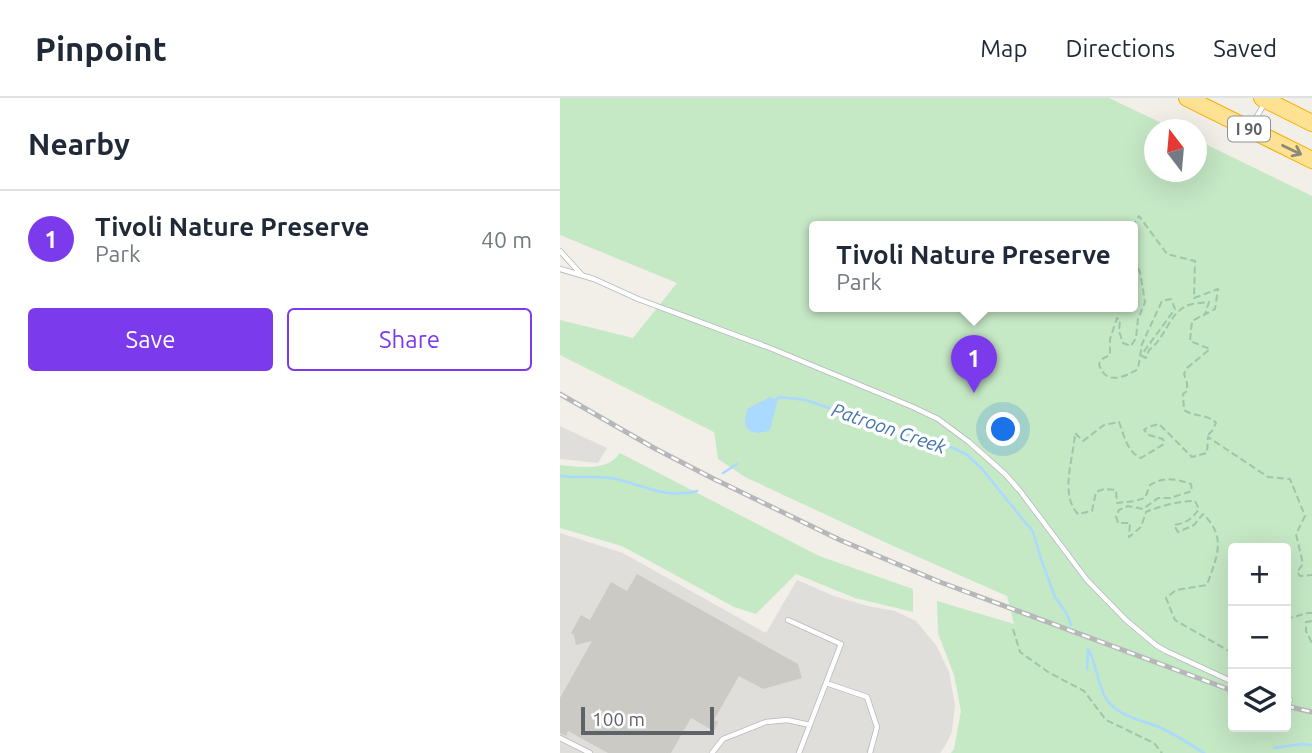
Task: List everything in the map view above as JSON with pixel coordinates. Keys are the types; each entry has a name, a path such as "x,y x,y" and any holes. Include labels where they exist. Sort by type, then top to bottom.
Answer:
{"highway":[{"name":"I 90","path":"1187,98 1312,160"},
{"name":"I 90","path":"1264,99 1312,123"}],"lane":[{"path":"1250,129 1264,99"},
{"path":"560,251 582,274"},
{"path":"560,268 582,274 638,299 769,348 938,419 1005,474 1076,568 1126,620 1157,646 1228,680"},
{"path":"788,620 841,644 799,753"},
{"path":"826,683 867,697 877,726 870,753"},
{"path":"712,753 723,739 766,722 787,720 810,725"},
{"path":"560,738 590,753"}],"path":[{"path":"1136,221 1139,216 1167,254 1195,261 1194,298 1218,289 1215,309 1192,321 1189,341 1210,349 1187,368 1184,374 1187,391 1183,394 1184,410 1191,415 1211,418 1216,423 1207,435 1207,453 1192,457 1159,424 1144,430 1149,435 1163,439 1164,444 1141,458 1134,455 1129,447 1119,422 1104,425 1083,441 1075,433 1074,453 1070,457 1071,507 1078,514 1092,511 1096,492 1104,489 1116,490 1117,503 1145,498 1150,485 1159,479 1173,478 1191,484 1192,491 1170,498 1158,498 1143,509 1128,506 1119,510 1116,516 1118,523 1130,523 1129,537 1141,527 1146,512 1160,505 1195,501 1199,509 1194,517 1185,523 1174,525 1178,532 1194,525 1203,514 1212,522 1219,548 1207,585 1176,590 1166,598 1175,620 1228,650"},
{"path":"1138,268 1145,302 1138,319 1136,338 1131,346 1123,344 1119,331 1120,320 1117,318 1110,339 1110,355 1099,364 1106,375 1114,378 1126,376 1138,369 1142,344 1162,301 1171,299 1175,309 1145,350 1142,356 1146,358 1171,320 1186,306 1209,302 1205,314"},
{"path":"1208,437 1268,477 1290,479 1305,516 1296,534 1303,564 1297,572 1300,576 1312,575"},
{"path":"1291,618 1312,613"},
{"path":"1312,621 1306,622 1306,631 1312,643"},
{"path":"1013,629 1020,652 1048,673 1084,691 1106,720 1154,743 1162,753"}],"shaded area":[{"path":"560,426 607,448 598,463 560,459"},
{"path":"560,533 623,553 766,633 797,580 834,596 895,611 916,621 936,645 949,672 955,705 952,731 947,743 940,753 560,753"}],"green space":[{"path":"560,98 1109,98 1153,119 1144,119 1144,182 1207,182 1207,145 1312,196 1312,753 951,753 961,711 954,675 938,633 937,601 1014,624 1007,596 745,477 718,459 714,432 560,355 560,320 633,338 677,283 560,235"},
{"path":"620,453 819,556 913,589 913,612 855,598 796,574 756,614 734,607 622,546 560,528 560,465 601,466 615,459"}],"water":[{"path":"770,397 777,403 770,430 758,433 751,431 745,422 747,409"}],"building":[{"path":"637,574 798,664 802,678 763,689 739,676 714,720 718,722 714,731 691,718 671,753 608,753 568,731 566,736 560,733 560,698 592,641 576,645 571,633 581,615 590,620 611,582 627,591"}],"waterway":[{"name":"Patroon Creek","path":"775,401 779,397 806,400 906,435 944,444 966,454 982,469 1033,532 1055,597 1071,625"},
{"name":"Patroon Creek","path":"723,473 737,464"},
{"name":"Patroon Creek","path":"560,476 610,478 663,492 697,491"},
{"path":"1088,649 1103,694 1112,706 1167,731 1204,753"},
{"name":"Patroon Creek","path":"1087,669 1088,649"},
{"name":"Patroon Creek","path":"1274,748 1312,745"}],"railway":[{"path":"560,394 654,448 840,540 940,582 1228,689"},
{"path":"1291,707 1312,712"}],"place":[{"name":"Tivoli Nature Preserve","path":"974,393"}]}
